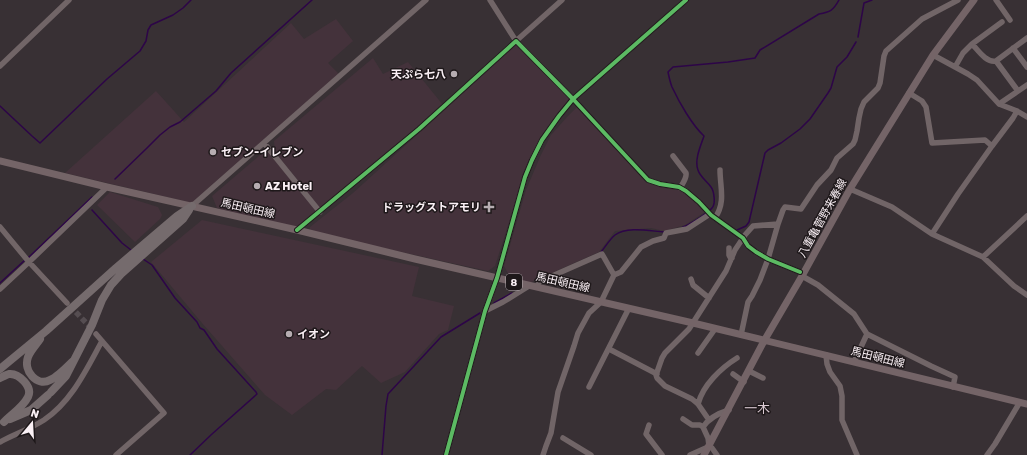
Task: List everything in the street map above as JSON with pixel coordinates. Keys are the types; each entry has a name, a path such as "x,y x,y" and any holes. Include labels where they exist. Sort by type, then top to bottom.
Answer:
{"highway":[{"path":"0,369 46,331 177,216 192,206"},
{"path":"2,423 31,410 66,376 92,325 102,300 111,285 121,274 183,219 192,206"},
{"path":"46,331 28,356 26,364 28,372 41,381 50,381 75,359"},
{"path":"0,378 9,374 17,376 24,381 28,388 29,395 24,403 2,423"}],"main road":[{"name":"八重亀菅野来春線","path":"704,455 744,382 764,341 850,189 933,55 974,0"},
{"name":"馬田頓田線","path":"0,161 529,286 693,323 1023,403"}],"street":[{"path":"192,206 426,0"},
{"path":"490,0 516,41 573,99 648,180 680,188 686,191 715,218 743,238 748,246 756,252 801,274 818,285 854,314 867,334 955,377 953,387"},
{"path":"297,230 419,129 562,0"},
{"path":"446,455 485,311 497,278 525,177 542,140 551,126 573,99 686,0"},
{"path":"741,335 748,302 760,280 768,259 783,210 785,207 801,210 817,185 831,170 837,158 853,144 858,131 858,118 864,102 878,88 880,83 886,51 922,19 958,0"},
{"path":"996,0 1010,20"},
{"path":"0,66 66,1"},
{"path":"955,67 963,53 972,44 1002,22"},
{"path":"972,44 987,60 992,62 996,61 1027,38"},
{"path":"1013,48 1027,67"},
{"path":"933,55 977,80 999,104 1017,111 1027,117"},
{"path":"996,61 1018,91"},
{"path":"999,104 1027,86"},
{"path":"909,93 922,101 926,107 932,143 985,140 992,146"},
{"path":"932,234 958,194 1017,111"},
{"path":"264,143 320,212"},
{"path":"673,156 686,173 685,181 680,188"},
{"path":"715,218 720,211 721,203 722,192 720,170"},
{"path":"0,289 107,187"},
{"path":"850,189 892,207 932,234 983,257 1014,286 1027,294"},
{"path":"543,455 551,433 558,392 578,333 589,313 601,302 614,275 621,272 641,247 653,241 664,238 666,233 687,229 708,212"},
{"path":"983,257 1027,216"},
{"path":"709,420 698,404 692,399 666,386 657,378 662,358 665,353 689,329 726,272 735,250 753,226 778,224"},
{"path":"0,227 67,303"},
{"path":"729,248 729,255 732,258"},
{"path":"537,287 539,282 602,254 614,275"},
{"path":"691,279 693,285 709,298"},
{"path":"485,311 529,286"},
{"path":"589,387 629,308"},
{"path":"698,353 715,329"},
{"path":"96,334 164,413 116,455"},
{"path":"854,362 867,334"},
{"path":"0,442 44,420 58,409 68,399 78,385 102,341"},
{"path":"608,349 657,374"},
{"path":"826,355 828,368 840,386 842,396 842,420 857,455"},
{"path":"698,404 702,394 718,373 727,364 737,358"},
{"path":"749,371 763,378"},
{"path":"733,374 744,382"},
{"path":"987,455 1023,403"},
{"path":"703,427 709,420 722,412 729,410"},
{"path":"683,418 692,425 700,425 703,427 708,438 709,446 717,455"},
{"path":"649,425 646,434 662,455"},
{"path":"563,438 591,455"},
{"path":"690,455 709,446"}],"shaded area":[{"path":"336,19 353,41 328,63 339,74 192,203 65,173 156,91 184,122 291,23 304,39"},
{"path":"516,45 571,99 543,134 527,167 495,266 488,271 310,232 310,227 353,193"},
{"path":"373,58 383,74 408,62 443,105 322,211 275,152 274,141"},
{"path":"578,106 648,181 677,188 685,192 705,212 685,225 664,231 651,228 615,231 599,252 529,283 510,277 504,266 526,190 551,135"},
{"path":"266,150 318,211 297,229 217,208 212,196"},
{"path":"110,192 158,207 162,215 160,219 135,242 97,205"},
{"path":"202,220 419,267 412,296 454,306 448,330 439,334 405,372 381,383 362,366 336,390 326,389 292,415 265,395 151,262"}],"waterway":[{"path":"0,106 40,143 107,79 140,51 146,41 148,30 151,25 173,15 191,0"},
{"path":"115,179 160,135 170,127 180,122 216,91 231,73 312,0"},
{"path":"683,227 698,219 710,210 714,204 714,194 712,189 700,175 697,166 698,153 704,136 690,120 682,106 672,87 668,72 673,67 755,58 760,50 819,14 826,13 831,10 835,7 839,0"},
{"path":"858,37 864,3 872,0"},
{"path":"737,230 746,226 749,222 765,153 800,129 810,119 831,88 837,67 847,57 856,42"},
{"path":"28,258 92,197"},
{"path":"92,210 122,243 131,250"},
{"path":"601,252 609,241 620,232 632,230 664,232"},
{"path":"143,259 152,265 175,298 197,322 200,328 204,330 217,349 257,394 190,455"},
{"path":"0,283 25,260"},
{"path":"494,303 512,293"},
{"path":"382,455 388,394 441,337 480,313"}],"tunnel":[{"path":"70,306 92,329"}],"cycle path":[{"path":"446,455 485,311 497,278 525,177 542,140 573,99 686,0"},
{"path":"297,230 419,129 516,41 573,99 648,180 660,184 679,187 686,191 711,215 743,238 748,246 756,252 768,259 800,272"}],"place":[{"name":"天ぷら七八","path":"454,74"},
{"name":"セブン-イレブン","path":"213,152"},
{"name":"AZ Hotel","path":"257,186"},
{"name":"ドラッグストアモリ","path":"489,207"},
{"name":"イオン","path":"289,334"}],"district":[{"name":"一木","path":"757,408"}]}
